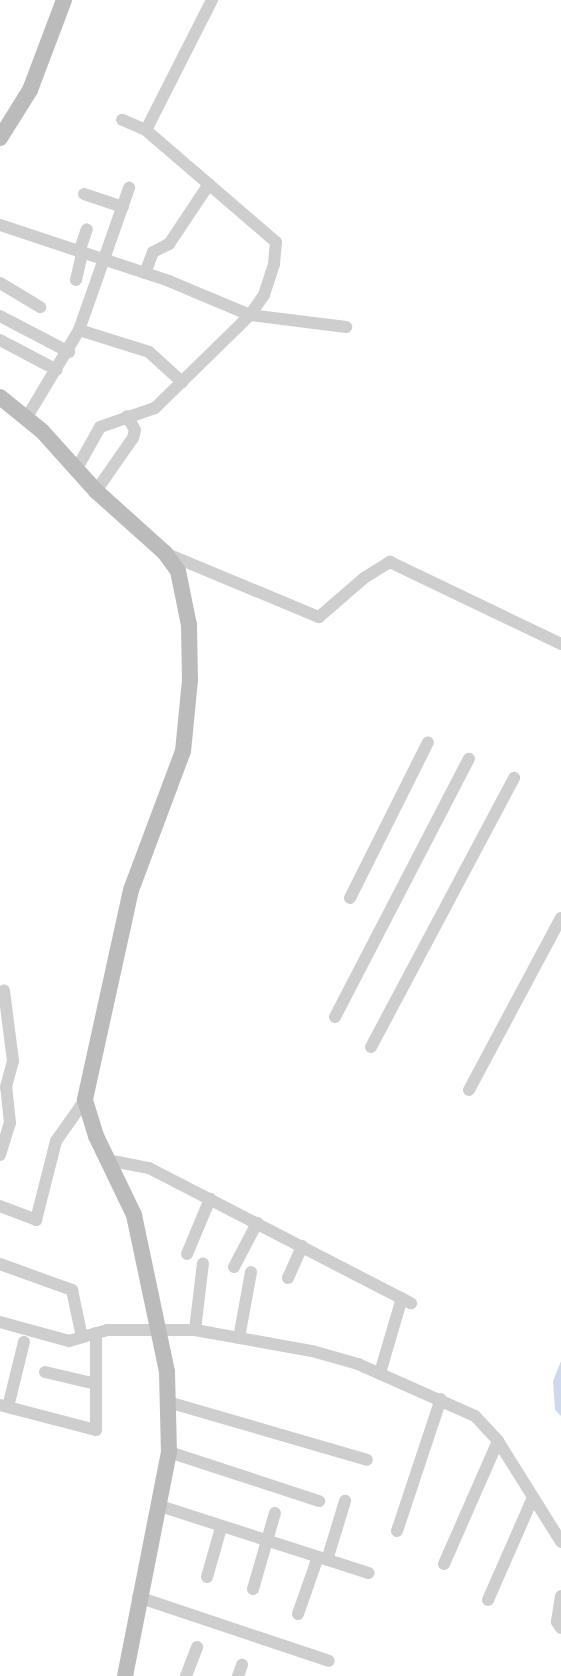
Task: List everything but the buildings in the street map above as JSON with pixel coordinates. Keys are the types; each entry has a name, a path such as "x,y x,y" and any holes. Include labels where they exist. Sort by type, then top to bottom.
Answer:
{"main road":[{"path":"0,138 30,90 64,0"},
{"path":"0,397 27,417 96,491 165,553 178,571 188,625 190,680 183,751 131,890 85,1100 107,1160 134,1215 158,1327 168,1402 169,1452 160,1506 138,1597 125,1676"}],"street":[{"path":"146,130 212,0"},
{"path":"76,470 100,427 155,408 250,315 264,295 276,243 146,130 122,120"},
{"path":"145,273 153,252 169,244 209,184"},
{"path":"27,417 69,352 79,330 106,261 129,188"},
{"path":"84,194 123,207"},
{"path":"0,225 145,273 250,315 346,327"},
{"path":"76,280 87,229"},
{"path":"0,283 40,307"},
{"path":"0,316 69,352"},
{"path":"79,330 149,352 182,382"},
{"path":"0,340 57,370"},
{"path":"96,491 133,438 135,430 127,416"},
{"path":"165,553 319,617 364,578 390,562 561,644"},
{"path":"350,898 428,742"},
{"path":"335,1017 469,759"},
{"path":"371,1047 514,778"},
{"path":"469,1090 561,918"},
{"path":"0,1155 10,1123 6,1087 13,1061 5,991"},
{"path":"0,1206 36,1220 56,1141 85,1100"},
{"path":"107,1160 149,1168 407,1300 380,1373"},
{"path":"187,1254 210,1199"},
{"path":"234,1267 257,1223"},
{"path":"288,1278 302,1246"},
{"path":"195,1330 203,1263"},
{"path":"0,1264 72,1290 82,1337"},
{"path":"239,1338 251,1272"},
{"path":"0,1322 69,1341 96,1333 158,1327 195,1330 312,1351 380,1373 475,1416 498,1441 532,1500 561,1542"},
{"path":"24,1342 4,1406 96,1430 96,1333"},
{"path":"45,1372 96,1384"},
{"path":"397,1531 441,1399"},
{"path":"168,1402 367,1460"},
{"path":"444,1564 498,1441"},
{"path":"169,1452 319,1501"},
{"path":"488,1600 532,1500"},
{"path":"298,1614 345,1501"},
{"path":"160,1506 221,1528 369,1573"},
{"path":"253,1589 275,1513"},
{"path":"207,1577 221,1528"},
{"path":"561,1596 557,1622 561,1628"},
{"path":"138,1597 329,1661"},
{"path":"186,1676 197,1647"}],"water":[{"path":"561,1361 561,1416 555,1410 553,1381"}]}
